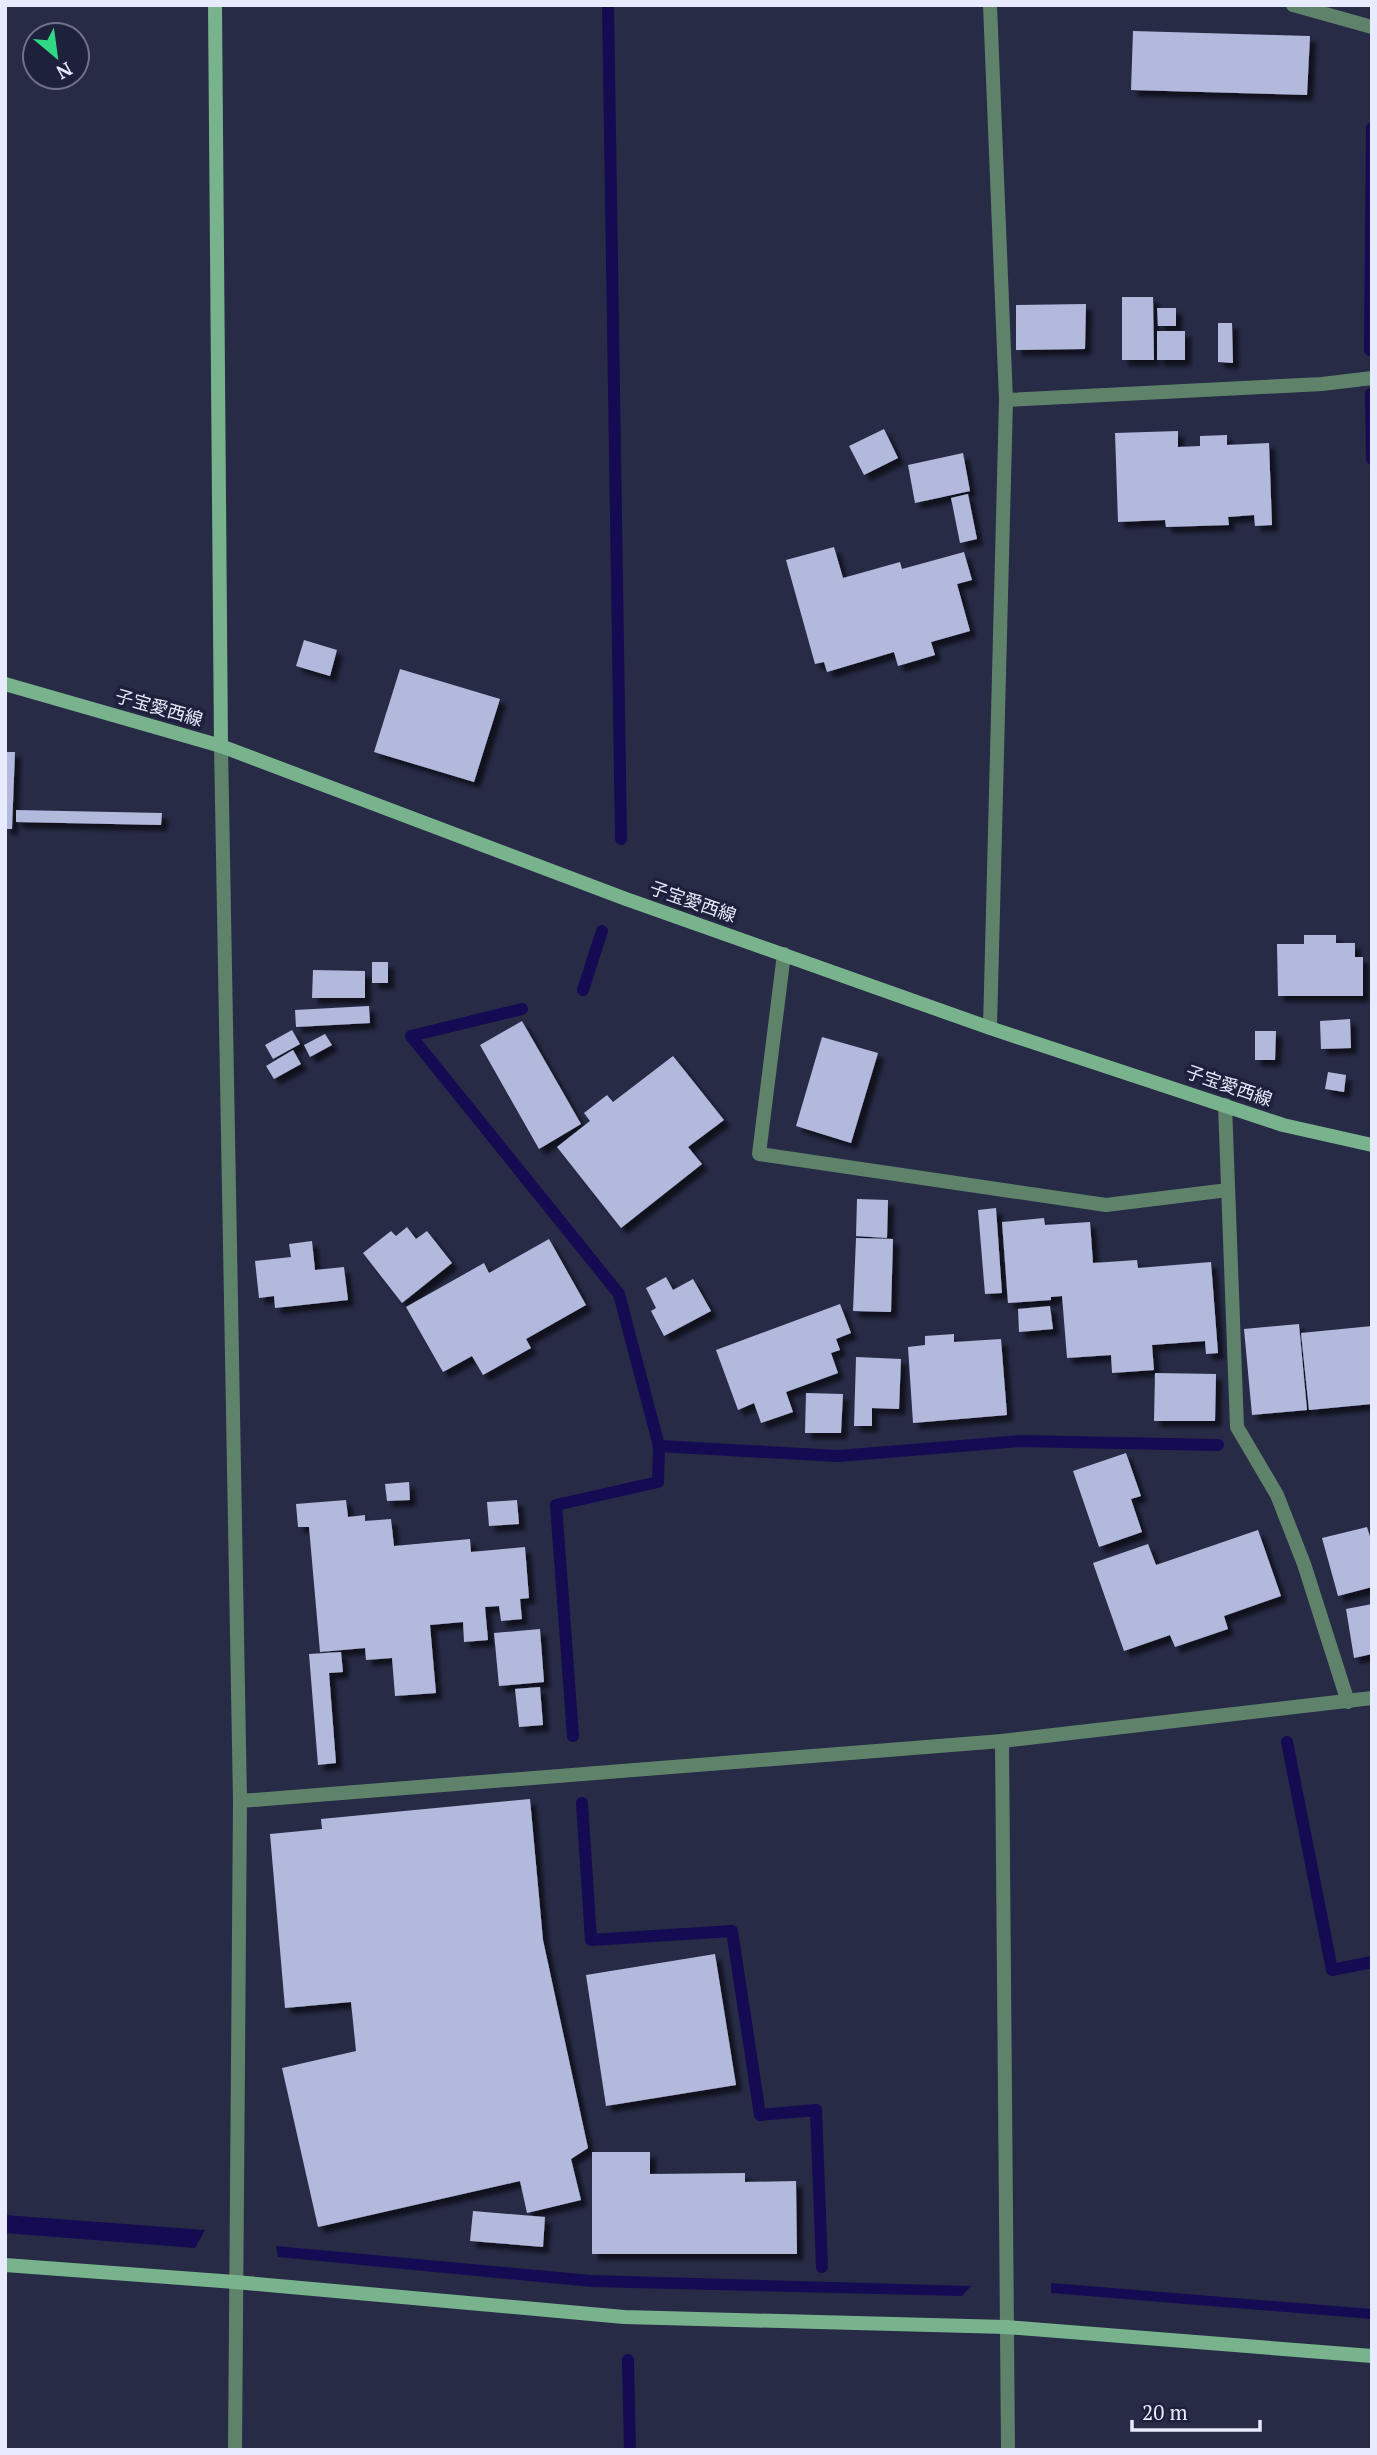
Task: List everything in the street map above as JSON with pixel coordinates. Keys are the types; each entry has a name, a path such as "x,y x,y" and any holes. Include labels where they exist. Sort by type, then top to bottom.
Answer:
{"street":[{"path":"215,5 221,746 240,1801 235,2450"},
{"path":"989,1028 1006,400 990,5"},
{"path":"1293,5 1372,27"},
{"path":"1006,400 1322,384 1372,378"},
{"name":"子宝愛西線","path":"5,684 221,746 626,899 989,1028 1283,1125 1372,1145"},
{"path":"784,954 760,1154 1106,1205 1228,1190"},
{"path":"1225,1105 1237,1427 1277,1495 1304,1564 1348,1702"},
{"path":"240,1801 1002,1741 1372,1698"},
{"path":"1002,1741 1008,2450"},
{"path":"5,2265 235,2282 624,2317 1006,2327 1372,2356"}],"shaded area":[{"path":"5,2215 205,2230 195,2248 5,2233"},
{"path":"276,2246 591,2275 971,2286 962,2296 592,2287 278,2257"},
{"path":"1051,2283 1372,2309 1372,2319 1051,2293"}],"building":[{"path":"1133,31 1310,36 1307,95 1131,90"},
{"path":"1122,297 1153,297 1154,360 1122,360"},
{"path":"1086,304 1085,349 1016,350 1016,305"},
{"path":"1157,308 1176,308 1176,326 1158,326"},
{"path":"1218,323 1232,323 1233,363 1218,362"},
{"path":"1157,331 1185,331 1185,360 1157,360"},
{"path":"884,429 898,458 864,475 849,446"},
{"path":"1178,431 1178,447 1200,446 1200,436 1227,435 1227,445 1269,443 1272,525 1255,526 1254,515 1228,517 1229,525 1166,527 1165,520 1118,522 1115,433"},
{"path":"963,453 970,491 915,503 908,465"},
{"path":"968,494 977,539 960,543 951,498"},
{"path":"834,547 843,578 900,562 902,569 964,552 972,580 957,584 970,631 931,642 935,655 898,666 894,652 827,672 824,662 815,664 786,560"},
{"path":"304,640 337,650 330,676 296,666"},
{"path":"400,669 500,699 474,782 374,752"},
{"path":"5,752 15,752 12,829 5,829"},
{"path":"16,810 162,813 161,825 16,822"},
{"path":"1304,935 1336,935 1336,943 1355,943 1355,957 1363,957 1363,996 1278,996 1277,944 1304,944"},
{"path":"372,962 388,962 388,983 372,983"},
{"path":"313,970 365,971 365,998 312,998"},
{"path":"369,1006 370,1023 296,1027 295,1010"},
{"path":"1350,1019 1351,1048 1321,1049 1320,1021"},
{"path":"522,1021 581,1124 539,1149 480,1045"},
{"path":"292,1030 300,1044 273,1059 265,1045"},
{"path":"1255,1031 1276,1031 1275,1060 1255,1060"},
{"path":"325,1034 332,1045 310,1057 304,1045"},
{"path":"822,1037 878,1053 851,1143 796,1126"},
{"path":"293,1050 301,1064 274,1079 266,1066"},
{"path":"673,1056 724,1120 688,1147 702,1164 621,1228 557,1147 590,1121 584,1113 607,1095 613,1102"},
{"path":"1328,1072 1346,1075 1344,1092 1325,1089"},
{"path":"857,1199 888,1200 887,1238 856,1236"},
{"path":"996,1208 1002,1293 985,1294 978,1210"},
{"path":"1044,1218 1045,1225 1090,1222 1093,1263 1137,1260 1138,1268 1211,1262 1218,1353 1206,1354 1205,1341 1152,1345 1154,1370 1112,1373 1111,1355 1067,1358 1062,1296 1051,1297 1051,1300 1008,1303 1002,1222"},
{"path":"407,1227 416,1239 427,1231 452,1263 402,1303 363,1253 391,1231 396,1236"},
{"path":"856,1238 893,1239 891,1312 853,1311"},
{"path":"549,1239 586,1305 526,1339 531,1348 483,1375 472,1356 443,1372 406,1307 484,1263 489,1273"},
{"path":"312,1241 315,1270 344,1267 348,1300 275,1308 274,1296 259,1298 255,1261 291,1257 289,1244"},
{"path":"666,1277 673,1290 693,1279 711,1311 664,1336 651,1311 656,1308 646,1288"},
{"path":"840,1304 851,1333 836,1339 840,1350 831,1353 838,1373 786,1392 793,1412 761,1423 754,1403 738,1410 716,1350"},
{"path":"1050,1306 1053,1329 1019,1332 1018,1309"},
{"path":"1299,1324 1307,1410 1252,1415 1244,1329"},
{"path":"1372,1326 1372,1404 1309,1410 1301,1333"},
{"path":"954,1334 954,1342 1001,1339 1007,1415 913,1423 908,1347 925,1345 925,1336"},
{"path":"856,1357 901,1359 899,1409 872,1408 872,1426 854,1426"},
{"path":"1155,1373 1216,1374 1215,1421 1154,1421"},
{"path":"806,1393 843,1394 841,1433 805,1433"},
{"path":"1126,1453 1141,1496 1131,1499 1142,1532 1099,1547 1073,1471"},
{"path":"409,1482 410,1500 387,1501 385,1484"},
{"path":"346,1500 348,1517 365,1515 365,1521 391,1519 394,1546 470,1539 471,1552 525,1547 529,1598 520,1599 522,1619 501,1621 499,1606 485,1607 488,1640 464,1642 463,1622 430,1625 436,1693 395,1696 392,1658 366,1660 365,1648 320,1652 309,1527 298,1527 296,1504"},
{"path":"517,1500 519,1524 489,1526 487,1502"},
{"path":"1367,1527 1372,1543 1372,1587 1338,1596 1322,1538"},
{"path":"1258,1530 1281,1596 1224,1616 1228,1629 1175,1647 1170,1635 1124,1651 1093,1563 1148,1544 1156,1565"},
{"path":"1372,1604 1372,1654 1354,1658 1346,1609"},
{"path":"540,1629 544,1682 499,1686 494,1633"},
{"path":"341,1652 343,1672 329,1673 336,1763 318,1765 309,1654"},
{"path":"540,1687 543,1725 519,1727 515,1689"},
{"path":"530,1799 543,1940 588,2148 571,2159 581,2200 527,2213 520,2181 318,2227 282,2068 356,2051 351,2002 285,2008 270,1834 322,1829 321,1819"},
{"path":"715,1954 736,2085 606,2106 586,1975"},
{"path":"592,2152 650,2152 650,2174 745,2173 745,2182 796,2181 797,2254 592,2254"},
{"path":"473,2211 545,2217 543,2247 470,2241"}],"waterway":[{"path":"608,5 621,839"},
{"path":"1370,350 1372,128"},
{"path":"1371,394 1372,459"},
{"path":"583,990 602,931"},
{"path":"522,1009 411,1036 619,1294 659,1446 658,1482 556,1505 573,1736"},
{"path":"659,1446 838,1456 1020,1441 1218,1445"},
{"path":"1287,1742 1332,1970 1372,1962"},
{"path":"582,1803 591,1940 732,1931 760,2115 816,2110 822,2267"},
{"path":"628,2360 630,2450"}]}
